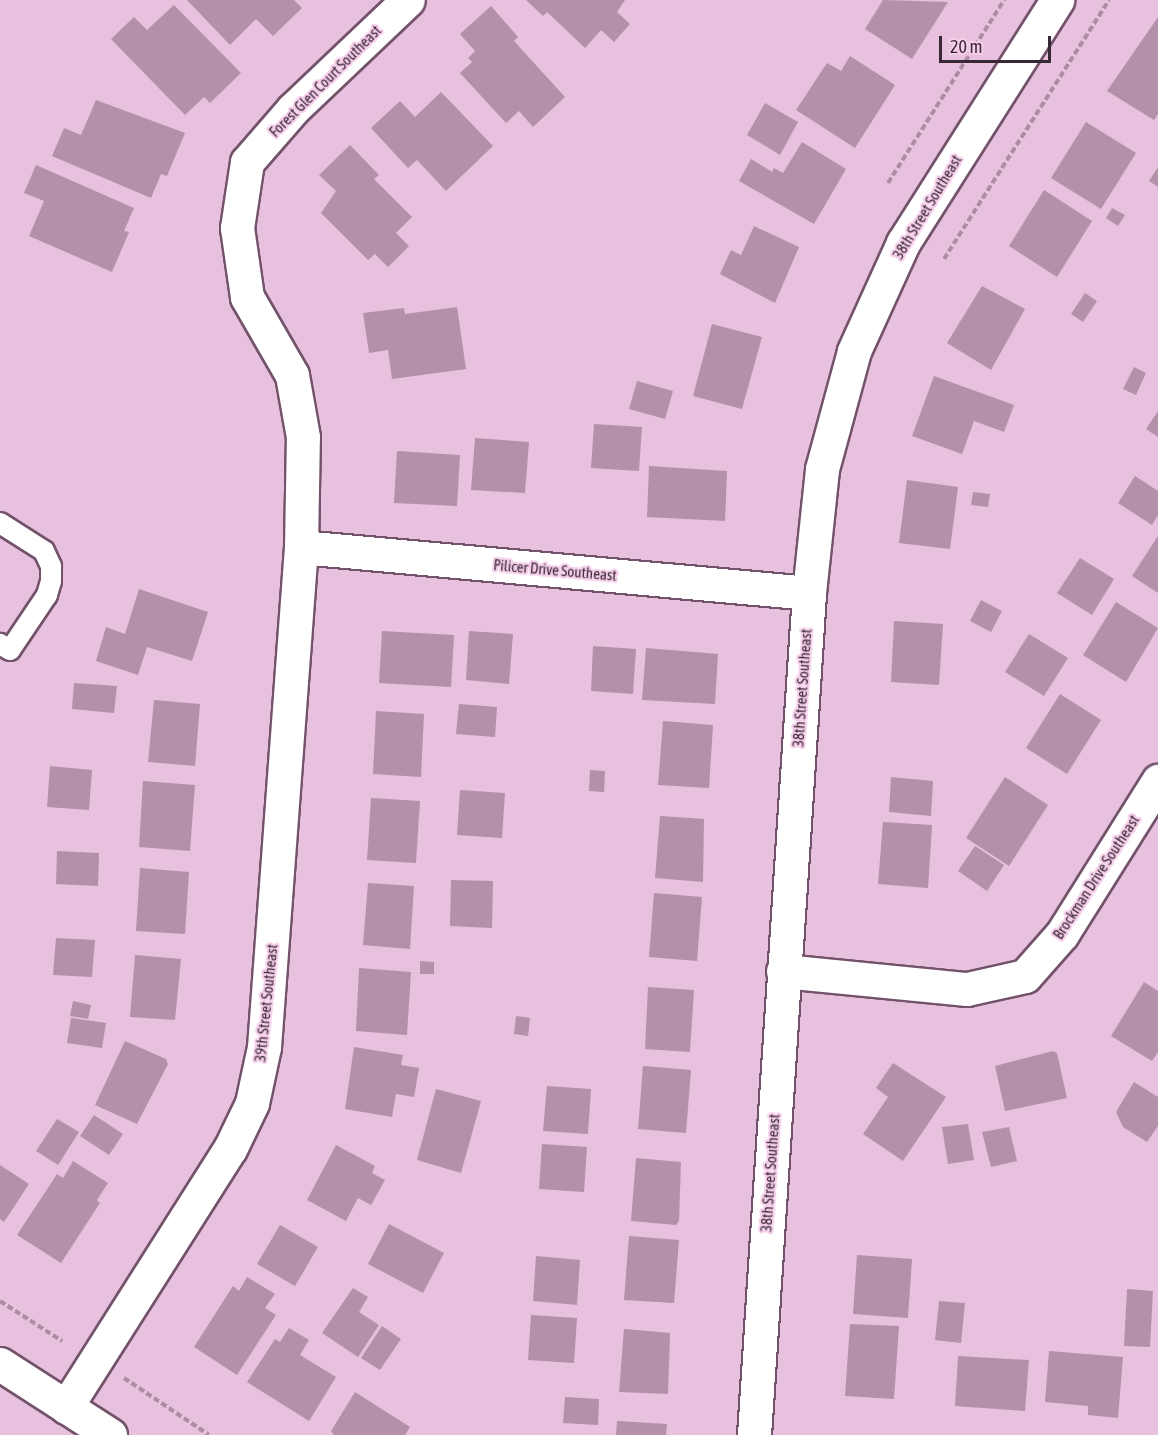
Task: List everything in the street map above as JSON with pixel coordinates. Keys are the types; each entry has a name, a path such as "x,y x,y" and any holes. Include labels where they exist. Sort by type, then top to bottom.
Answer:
{"street":[{"name":"Forest Glen Court Southeast","path":"301,547 303,437 292,375 247,297 237,228 248,162 293,109 408,0"},
{"name":"38th Street Southeast","path":"754,1435 809,593 822,469 854,351 903,243 1057,0"},
{"name":"Pilicer Drive Southeast","path":"301,547 809,593"},
{"name":"39th Street Southeast","path":"66,1407 230,1149 252,1103 264,1047 301,547"},
{"name":"Brockman Drive Southeast","path":"783,971 967,989 1025,976 1062,934 1158,781"},
{"path":"0,1364 110,1435"}],"lane":[{"path":"0,523 44,551 51,566 51,581 47,595 9,650 0,644"}],"path":[{"path":"888,183 1004,0"},
{"path":"944,259 1109,0"},
{"path":"0,1301 62,1341"},
{"path":"121,1376 209,1435"}],"building":[{"path":"187,0 294,0 302,8 273,36 256,19 230,45"},
{"path":"526,0 625,0 617,12 630,24 614,42 601,30 585,48 547,12 543,16"},
{"path":"883,0 948,2 912,59 865,29"},
{"path":"174,5 241,73 210,103 204,97 185,115 111,39 134,17 147,30"},
{"path":"491,6 518,37 514,41 565,97 533,127 519,111 506,123 460,73 472,62 468,58 475,51 460,34"},
{"path":"1158,17 1158,114 1154,120 1107,91"},
{"path":"850,56 895,85 855,148 796,110 827,63 841,71"},
{"path":"441,92 493,146 446,191 417,160 408,168 371,128 400,101 415,117"},
{"path":"96,100 185,133 167,176 161,174 151,198 52,156 64,128 81,135"},
{"path":"765,103 798,122 780,155 747,135"},
{"path":"1086,122 1136,153 1101,209 1051,178"},
{"path":"802,142 846,169 814,224 739,181 751,159 772,172 774,168 783,173"},
{"path":"350,145 379,175 374,179 412,217 396,233 409,246 388,267 375,254 368,260 321,213 336,191 319,175"},
{"path":"36,165 134,208 124,231 129,232 112,272 29,236 44,201 24,193"},
{"path":"1158,167 1158,187 1149,181"},
{"path":"1044,190 1092,221 1057,277 1009,246"},
{"path":"1112,208 1125,215 1118,226 1106,218"},
{"path":"754,226 799,247 775,303 720,274 731,250 741,255"},
{"path":"982,286 1025,309 991,370 947,343"},
{"path":"1085,293 1097,301 1083,322 1071,314"},
{"path":"457,307 466,369 392,379 388,350 369,353 363,313 404,308 405,314"},
{"path":"712,324 762,337 742,409 693,396"},
{"path":"1134,367 1146,373 1136,395 1123,389"},
{"path":"934,376 1014,405 1004,432 974,421 962,454 912,436"},
{"path":"637,381 673,391 665,419 629,409"},
{"path":"1158,411 1158,437 1146,429"},
{"path":"594,424 642,427 639,471 591,468"},
{"path":"475,438 529,442 525,493 471,490"},
{"path":"397,451 460,455 457,506 394,503"},
{"path":"649,466 727,471 725,521 647,517"},
{"path":"1135,476 1158,491 1158,515 1152,525 1118,503"},
{"path":"907,480 958,487 950,549 899,543"},
{"path":"973,492 990,494 988,507 971,505"},
{"path":"1158,536 1158,593 1132,576"},
{"path":"1080,558 1114,579 1092,615 1057,593"},
{"path":"139,589 208,612 192,661 147,647 138,675 96,661 106,627 125,634"},
{"path":"981,600 1002,611 991,632 970,621"},
{"path":"1116,602 1158,628 1126,682 1083,655"},
{"path":"894,621 943,624 939,685 891,682"},
{"path":"382,631 454,635 451,687 379,683"},
{"path":"469,631 513,634 509,684 466,680"},
{"path":"1029,634 1068,658 1044,696 1005,672"},
{"path":"593,646 636,649 633,694 591,691"},
{"path":"646,648 718,654 715,704 642,700"},
{"path":"74,683 117,686 114,713 72,709"},
{"path":"1060,694 1101,720 1067,774 1026,748"},
{"path":"154,700 200,704 195,766 148,762"},
{"path":"459,704 497,707 495,737 456,734"},
{"path":"376,711 424,714 421,777 373,774"},
{"path":"663,721 713,725 709,788 658,785"},
{"path":"50,766 92,770 89,810 47,807"},
{"path":"590,770 605,771 604,792 589,791"},
{"path":"891,777 933,781 931,816 889,812"},
{"path":"1005,777 1048,805 1009,866 966,838"},
{"path":"143,781 195,785 190,851 139,847"},
{"path":"460,790 505,793 502,838 457,835"},
{"path":"371,798 420,801 416,863 367,860"},
{"path":"660,816 704,819 703,882 655,878"},
{"path":"883,822 932,825 928,888 878,884"},
{"path":"975,846 1004,865 987,891 958,871"},
{"path":"57,851 99,853 98,886 56,884"},
{"path":"140,868 189,872 185,934 136,931"},
{"path":"451,880 493,881 492,928 450,926"},
{"path":"368,883 414,886 410,949 363,945"},
{"path":"654,893 702,897 697,961 649,957"},
{"path":"56,938 95,940 92,977 53,975"},
{"path":"135,955 181,959 175,1020 130,1017"},
{"path":"420,961 434,962 434,974 420,974"},
{"path":"359,968 411,972 407,1035 356,1031"},
{"path":"1144,982 1158,991 1158,1052 1152,1061 1111,1036"},
{"path":"648,987 694,990 690,1052 645,1049"},
{"path":"73,1001 91,1005 88,1019 70,1016"},
{"path":"516,1016 530,1018 528,1036 514,1034"},
{"path":"71,1018 106,1023 102,1048 67,1043"},
{"path":"125,1041 166,1059 168,1064 137,1124 95,1105"},
{"path":"354,1047 403,1055 401,1065 419,1068 414,1097 396,1094 392,1117 345,1109"},
{"path":"1053,1051 1057,1053 1067,1098 1005,1111 995,1066"},
{"path":"893,1063 946,1097 903,1161 863,1134 888,1097 876,1088"},
{"path":"643,1066 691,1070 686,1133 638,1129"},
{"path":"1134,1082 1158,1097 1158,1126 1147,1142 1123,1127 1116,1112"},
{"path":"547,1086 591,1089 588,1134 543,1131"},
{"path":"436,1089 481,1101 461,1173 417,1160"},
{"path":"94,1115 123,1134 109,1155 80,1136"},
{"path":"57,1119 79,1132 58,1165 36,1151"},
{"path":"968,1124 974,1160 948,1164 942,1127"},
{"path":"1009,1127 1017,1161 991,1167 982,1132"},
{"path":"542,1144 587,1147 584,1192 539,1189"},
{"path":"336,1145 375,1166 372,1173 385,1180 371,1205 358,1198 346,1221 307,1200"},
{"path":"636,1158 681,1162 679,1221 676,1225 631,1221"},
{"path":"73,1161 108,1183 97,1200 100,1203 61,1263 17,1235 57,1174 63,1178"},
{"path":"0,1165 29,1184 4,1222 0,1219"},
{"path":"389,1224 444,1253 423,1293 368,1264"},
{"path":"280,1225 318,1247 295,1286 257,1264"},
{"path":"629,1236 679,1240 674,1303 624,1300"},
{"path":"857,1255 912,1259 908,1318 853,1314"},
{"path":"536,1256 580,1260 577,1305 533,1301"},
{"path":"247,1277 275,1294 265,1308 276,1315 237,1375 194,1347 233,1286 239,1291"},
{"path":"353,1288 368,1297 359,1312 379,1325 358,1357 322,1333"},
{"path":"1127,1289 1153,1291 1150,1347 1124,1346"},
{"path":"939,1301 965,1303 961,1343 935,1340"},
{"path":"531,1315 577,1318 574,1363 528,1360"},
{"path":"850,1324 899,1326 894,1399 845,1396"},
{"path":"382,1326 401,1339 380,1370 361,1358"},
{"path":"289,1328 309,1340 300,1355 336,1377 309,1421 247,1382 275,1339 280,1342"},
{"path":"624,1329 670,1333 668,1394 619,1392"},
{"path":"1049,1351 1123,1357 1118,1418 1088,1415 1088,1406 1045,1402"},
{"path":"958,1356 1029,1360 1025,1411 955,1406"},
{"path":"355,1392 410,1427 405,1435 334,1435 331,1431"},
{"path":"565,1397 599,1399 598,1425 563,1423"},
{"path":"617,1421 667,1424 666,1435 616,1435"}]}
